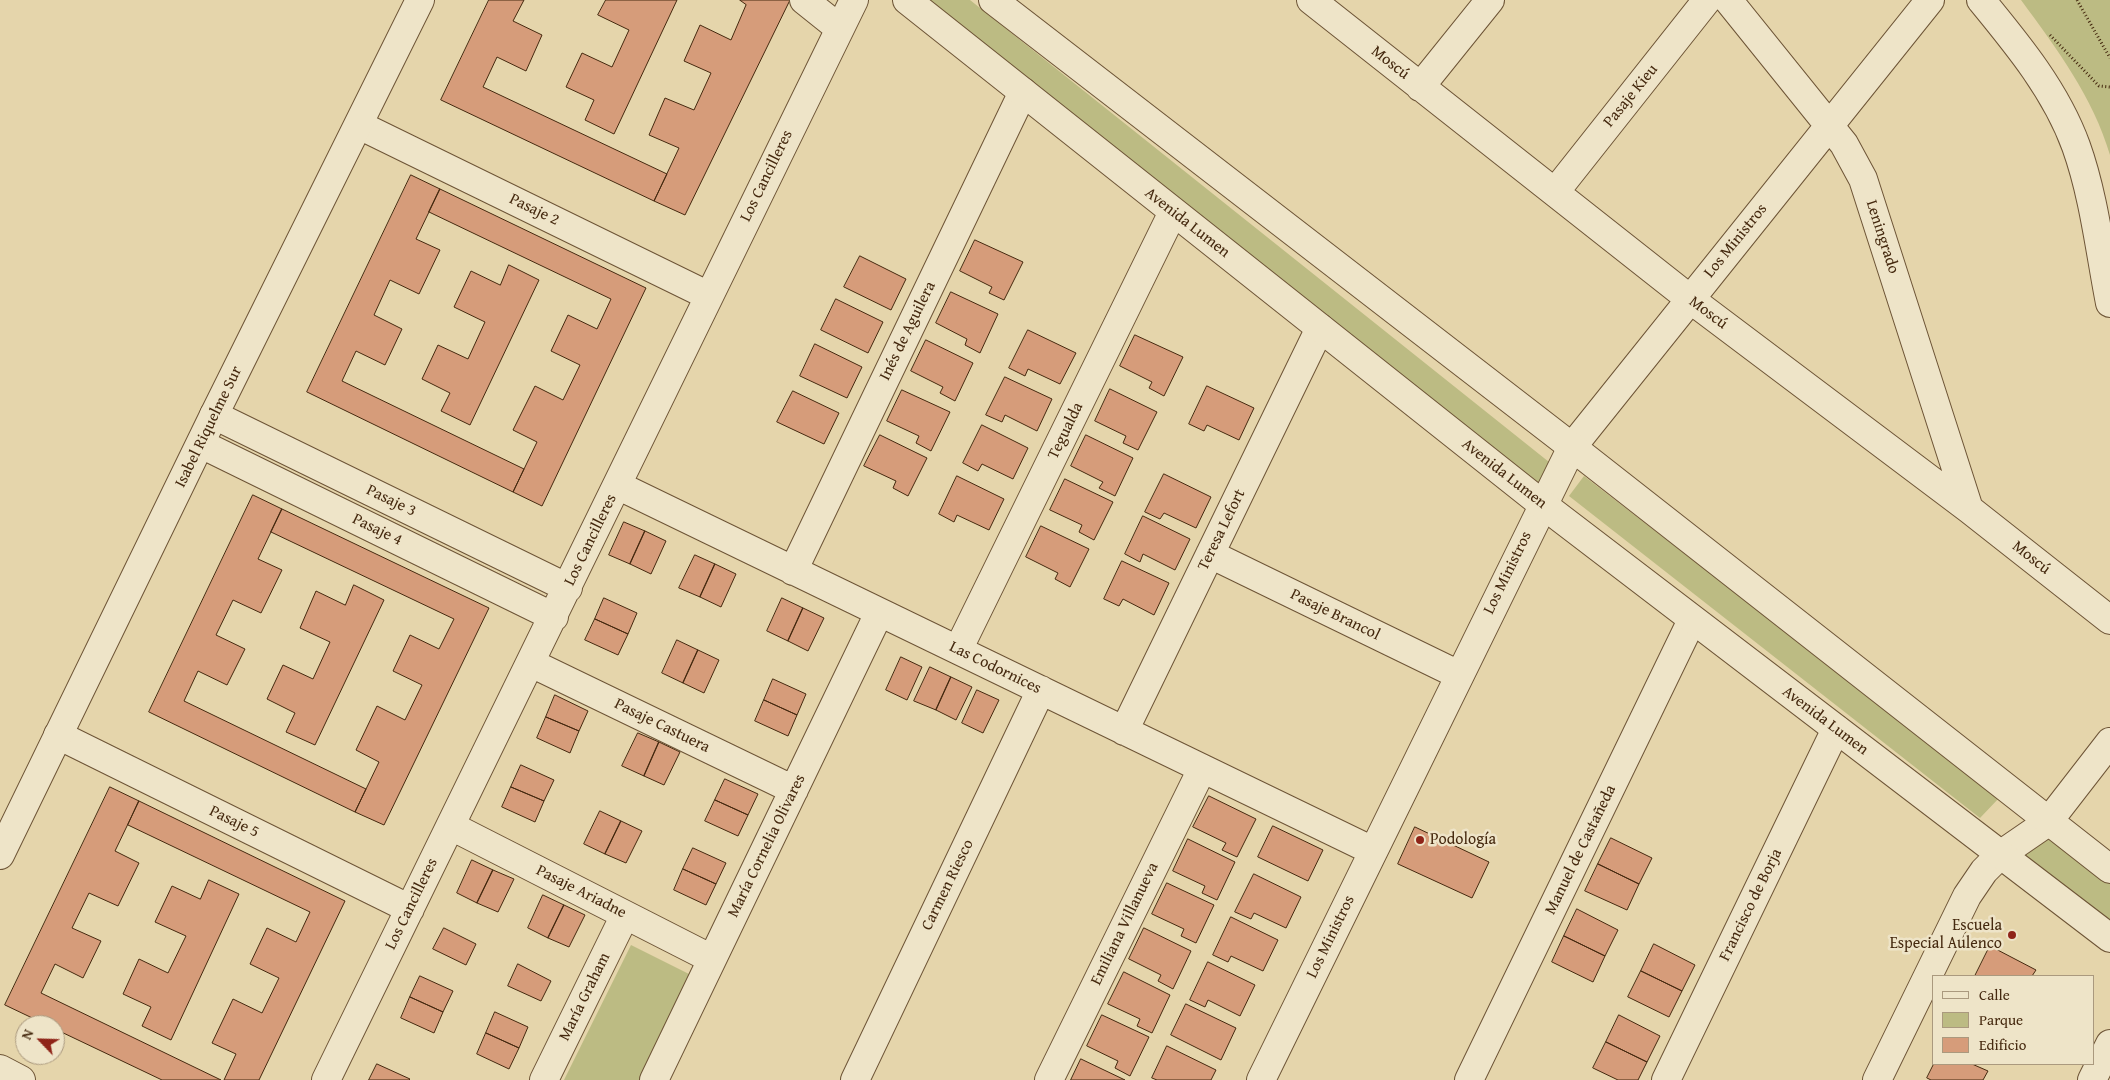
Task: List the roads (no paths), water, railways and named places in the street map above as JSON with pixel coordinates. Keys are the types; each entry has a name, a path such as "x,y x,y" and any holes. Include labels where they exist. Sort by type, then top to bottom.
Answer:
{"street":[{"name":"Isabel Riquelme Sur","path":"0,855 214,415 420,0"},
{"path":"804,0 839,28"},
{"name":"Los Cancilleres","path":"326,1080 854,0"},
{"name":"Avenida Lumen","path":"907,0 1542,504 2110,938"},
{"path":"993,0 1572,447 2110,869"},
{"name":"Moscú","path":"1311,0 1690,298 1969,509 2110,620"},
{"path":"1420,86 1490,0"},
{"name":"Pasaje Kieu","path":"1555,192 1708,0"},
{"name":"Leningrado","path":"1728,0 1854,160 1870,198 1969,509"},
{"name":"Los Ministros","path":"1261,1080 1542,504 1572,447 1930,0"},
{"path":"1980,0 2022,51 2044,82 2073,138 2086,181 2110,303"},
{"name":"Inés de Aguilera","path":"793,571 1023,92"},
{"name":"Pasaje 2","path":"359,125 709,296"},
{"name":"Tegualda","path":"958,650 1173,212"},
{"name":"Teresa Lefort","path":"1124,731 1320,328"},
{"name":"Pasaje 3","path":"214,415 568,588"},
{"name":"Pasaje 4","path":"201,444 554,617"},
{"name":"Las Codornices","path":"618,486 1373,851"},
{"name":"Pasaje Brancol","path":"1210,554 1459,675"},
{"name":"María Cornelia Olivares","path":"654,1080 879,612"},
{"name":"Manuel de Castañeda","path":"1469,1080 1692,620"},
{"name":"Pasaje Castuera","path":"531,663 794,790"},
{"name":"Carmen Riesco","path":"855,1080 1041,690"},
{"name":"Francisco de Borja","path":"1666,1080 1836,729"},
{"name":"Pasaje 5","path":"58,735 410,909"},
{"path":"1877,1080 1967,896 1984,871 2000,855 2048,822 2110,742"},
{"name":"Emiliana Villanueva","path":"1049,1080 1202,768"},
{"name":"Pasaje Ariadne","path":"451,826 712,959"},
{"name":"María Graham","path":"544,1080 625,915"},
{"path":"2092,1080 2110,1044"},
{"path":"0,1069 21,1080"}],"place":[{"name":"Podología","path":"1420,840"},
{"name":"Escuela Especial Aulenco","path":"2012,935"}]}
